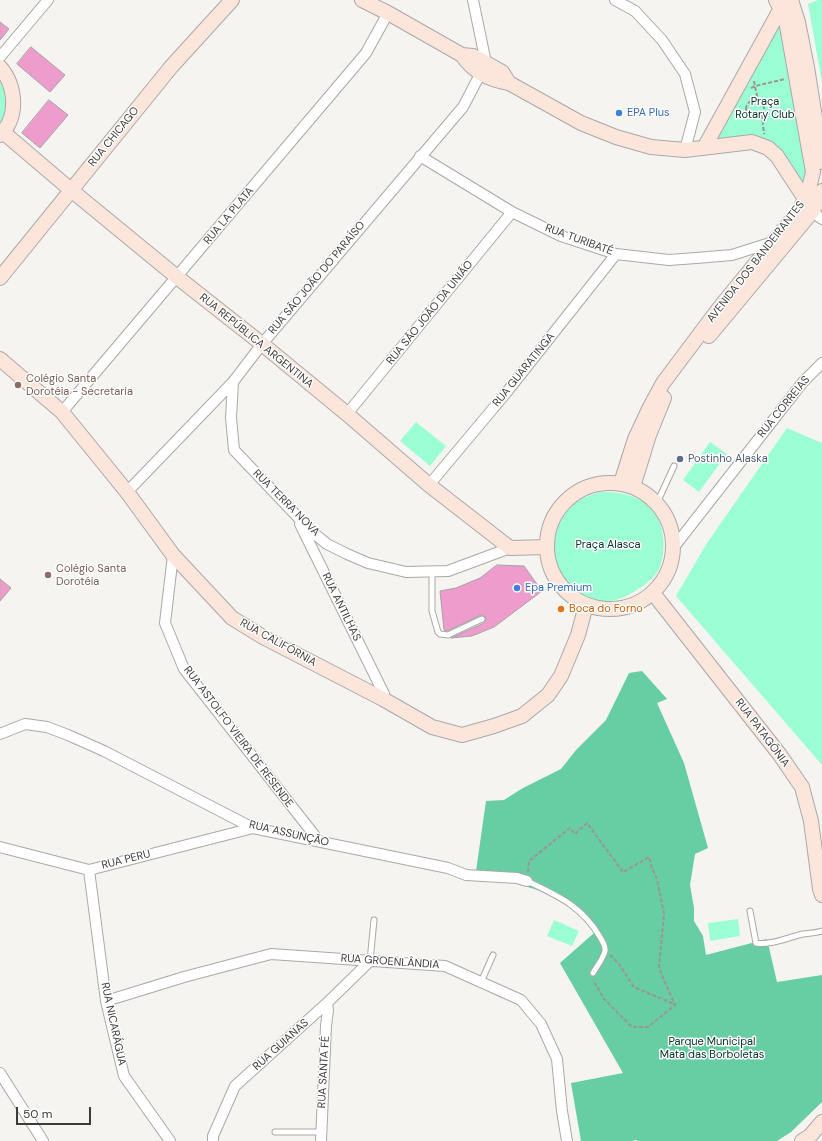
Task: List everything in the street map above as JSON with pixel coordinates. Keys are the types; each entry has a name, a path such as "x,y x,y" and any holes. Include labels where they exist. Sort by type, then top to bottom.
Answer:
{"street":[{"path":"0,57 48,0"},
{"name":"RUA CHICAGO","path":"0,278 172,67 232,0"},
{"path":"362,0 462,55 468,65 484,68"},
{"path":"473,0 484,68 496,81 509,83 581,123 616,138 651,147 685,150 752,142 768,148 777,156 813,210"},
{"path":"615,0 635,11 662,40 685,74 694,112 685,150"},
{"path":"704,148 786,2 795,11 800,30 822,162"},
{"name":"AVENIDA DOS BANDEIRANTES","path":"786,2 786,20 813,172 810,187 813,210"},
{"name":"RUA LA PLATA","path":"62,412 366,53 388,13"},
{"path":"0,67 6,74 11,84 14,96 10,121 2,133"},
{"name":"RUA SÃO JOÃO DO PARAÍSO","path":"128,492 233,382 262,344 462,107 484,68"},
{"name":"RUA REPÚBLICA ARGENTINA","path":"2,133 347,414 429,485 510,548"},
{"name":"RUA TURIBATÉ","path":"420,156 512,212 561,236 616,254 669,260 732,254 773,242"},
{"name":"AVENIDA DOS BANDEIRANTES","path":"627,485 660,408 670,388 683,368 813,210 822,191"},
{"name":"AVENIDA DOS BANDEIRANTES","path":"627,485 635,439 663,383 720,307 798,212 813,210"},
{"name":"RUA SÃO JOÃO DA UNIÃO","path":"347,414 512,212"},
{"name":"RUA GUARATINGA","path":"429,485 506,393 616,254"},
{"name":"RUA TURIBATÉ","path":"732,254 744,256 753,266"},
{"name":"RUA CALIFÓRNIA","path":"0,359 62,412 128,492 173,555 232,618 263,637 383,699 432,727 462,735 522,716 548,695 561,676 578,635 586,605"},
{"name":"RUA CORREIAS","path":"674,547 803,382 822,363"},
{"name":"RUA TERRA NOVA","path":"233,382 231,418 234,450 310,531 327,544 368,563 406,572 448,571 510,548 547,547"},
{"path":"603,483 627,485 646,493 657,503 666,516 672,531 674,547 671,564 664,580 653,593 638,603 621,608 604,609 586,605 575,599 558,582 548,560 547,547 549,529 557,512 569,498 585,488 603,483"},
{"name":"RUA ANTILHAS","path":"296,516 384,694 383,699"},
{"name":"RUA ASTOLFO VIEIRA DE RESENDE","path":"173,555 165,622 184,669 319,841"},
{"name":"RUA PATAGÔNIA","path":"653,593 780,755 802,787 811,821 822,895"},
{"name":"RUA ASSUNÇÃO","path":"0,734 25,724 47,727 61,732 104,751 253,828 448,868 466,875 518,878 527,881"},
{"name":"RUA PERU","path":"0,847 89,870 253,828"},
{"name":"RUA NICARÁGUA","path":"89,870 106,1001 124,1076 170,1141"},
{"name":"RUA GROENLÂNDIA","path":"106,1001 271,954 445,966 521,1000 541,1024 557,1059 562,1111 567,1141"},
{"name":"RUA GUIANAS","path":"212,1141 235,1086 327,1003 370,961"},
{"name":"RUA SANTA FÉ","path":"321,1137 328,1010 327,1003"},
{"path":"0,1072 43,1141"},
{"path":"802,1141 810,1136 822,1122"}],"lane":[{"path":"657,503 674,466"},
{"path":"432,571 432,611 438,632 440,634 448,635 482,619"},
{"path":"527,881 553,893 578,908 596,930 603,942 605,950 600,962 592,974"},
{"path":"750,911 756,943 760,944 783,940 822,931"},
{"path":"370,961 374,920"},
{"path":"481,982 493,954"},
{"path":"275,1132 321,1137"}],"path":[{"path":"750,89 755,86 788,78"},
{"path":"754,79 758,101"},
{"path":"762,116 751,118 747,114 746,110 749,102 755,100 764,107 762,116 764,138"},
{"path":"527,881 529,862 570,828 575,834 587,823 623,872 648,857 657,879 664,914 659,967 675,1005"},
{"path":"605,950 618,964 634,987 675,1005"},
{"path":"592,974 604,999 632,1027 648,1026 675,1005"}],"green space":[{"path":"822,0 822,82 808,4"},
{"name":"Praça Rotary Club","path":"779,22 807,165 805,181 803,183 782,155 715,139"},
{"path":"0,75 6,94 7,106 4,118 0,125"},
{"path":"416,422 446,446 430,466 400,441"},
{"path":"787,428 822,443 822,765 676,596 707,543"},
{"path":"710,442 727,454 699,492 683,480"},
{"name":"Praça Alasca","path":"601,492 625,494 647,504 658,517 664,545 661,563 658,571 651,580 627,596 606,601 597,601 588,598 580,594 569,585 557,566 553,551 555,534 566,511 581,499"},
{"name":"Parque Municipal Mata das Borboletas","path":"642,671 667,699 657,703 684,763 708,848 695,854 690,885 694,908 694,921 703,936 706,955 767,939 777,982 822,975 822,1102 791,1132 777,1141 581,1141 571,1083 623,1073 560,963 594,933 579,915 553,896 520,885 520,875 476,871 486,801 504,800 523,788 561,769 576,750 606,720 629,673"},
{"path":"738,919 740,936 710,941 708,923"},
{"path":"554,920 579,931 572,946 547,936"}],"building":[{"path":"0,22 9,29 0,40"},
{"path":"31,47 65,75 50,92 17,64"},
{"path":"49,100 68,115 40,148 22,133"},
{"path":"497,565 524,566 542,591 494,627 472,636 451,638 484,623 486,618 481,615 447,631 444,630 440,591 456,588 480,578"},
{"path":"0,579 11,588 0,601"}],"place":[{"name":"EPA Plus","path":"619,113"},
{"name":"Colégio Santa Dorotéia - Secretaria","path":"18,385"},
{"name":"Postinho Alaska","path":"680,459"},
{"name":"Colégio Santa Dorotéia","path":"48,575"},
{"name":"Epa Premium","path":"517,588"},
{"name":"Boca do Forno","path":"561,609"}]}
